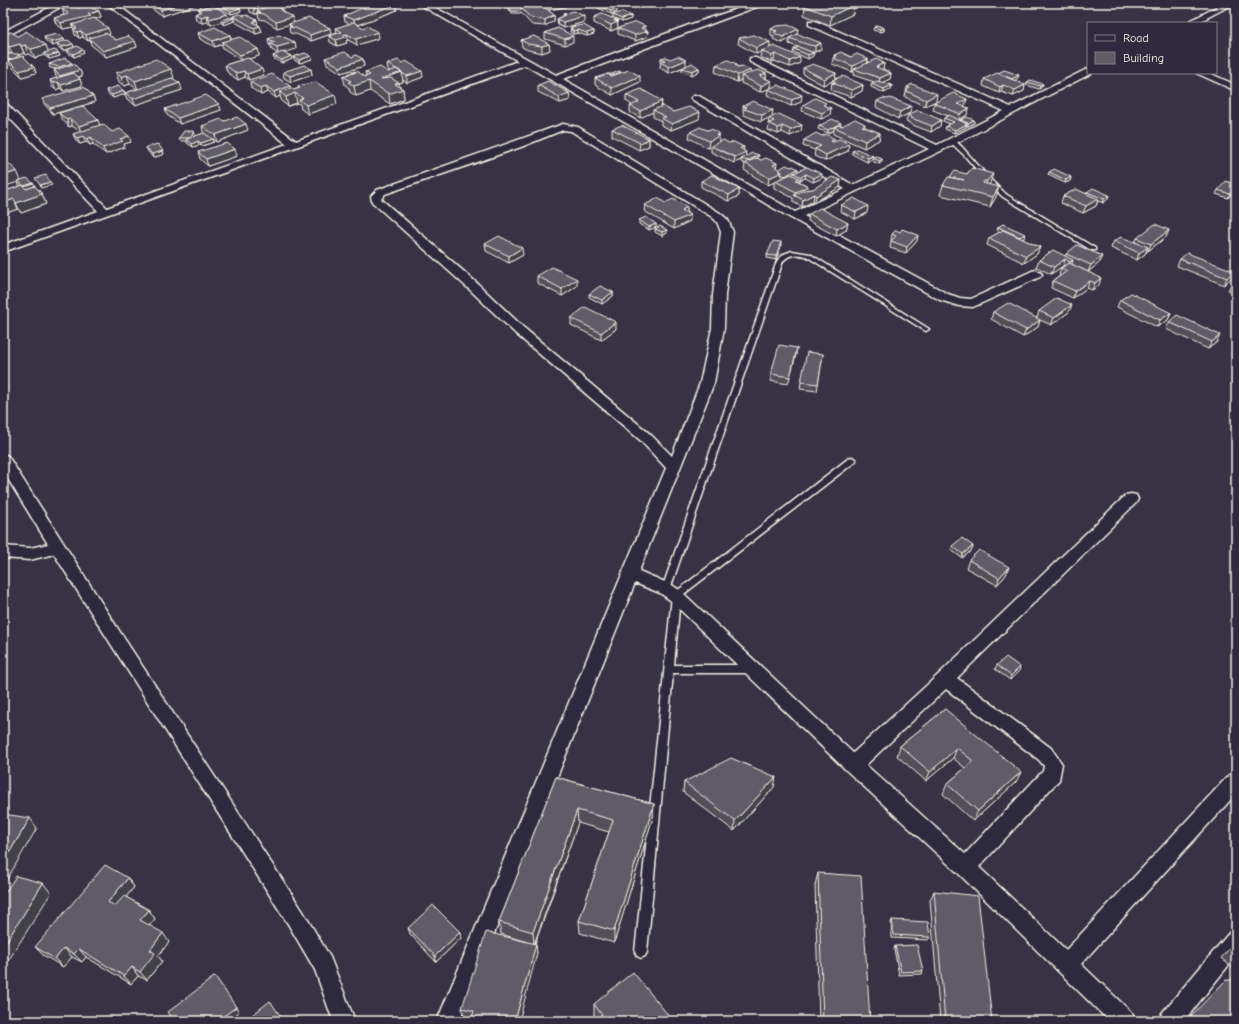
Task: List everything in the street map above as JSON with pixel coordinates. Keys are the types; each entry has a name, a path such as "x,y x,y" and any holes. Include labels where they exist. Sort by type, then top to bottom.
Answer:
{"street":[{"path":"3,35 64,3"},
{"path":"110,3 295,145"},
{"path":"421,3 703,162 795,216 944,297 959,302 973,303 1036,274"},
{"path":"555,79 692,27 763,3"},
{"path":"1192,22 1231,3"},
{"path":"812,23 1012,111"},
{"path":"753,60 936,149"},
{"path":"3,250 525,62"},
{"path":"795,216 936,149 1087,73"},
{"path":"1203,74 1236,88"},
{"path":"696,98 853,189"},
{"path":"3,105 106,213"},
{"path":"448,1021 674,467 707,383 718,328 719,295 727,232 722,220 574,129 563,127 517,145 381,192 376,196 376,200 474,287 520,331 645,437 674,467"},
{"path":"3,459 114,637 295,917 323,964 344,1021"},
{"path":"853,765 945,679 1131,499"},
{"path":"3,552 30,554 58,547"},
{"path":"630,574 671,593 853,765 966,867 1124,1021"},
{"path":"945,679 1045,754 1053,764 1052,774 966,867"},
{"path":"1066,966 1236,781"},
{"path":"1170,1021 1236,940"}],"lane":[{"path":"952,141 969,154 998,190 1005,196 1093,249"},
{"path":"642,952 670,669 671,593 780,261 790,252 799,252 808,255 926,329"},
{"path":"671,593 852,460"},
{"path":"670,669 752,669"}],"building":[{"path":"150,3 182,3 161,10"},
{"path":"199,3 210,3 212,4 204,6"},
{"path":"231,3 240,8 231,11 219,5"},
{"path":"259,3 273,3 254,9 249,6"},
{"path":"294,3 312,3 301,7"},
{"path":"524,3 552,3 542,5 554,15 545,20 531,18 521,8 528,7"},
{"path":"604,3 617,9 611,11 598,6"},
{"path":"820,3 848,3 854,5 831,16 805,6"},
{"path":"372,4 396,4 354,20 344,16 369,5 375,5"},
{"path":"87,5 99,11 88,14 91,16 61,23 54,18 69,14 62,9 75,6 79,8"},
{"path":"213,5 227,14 209,19 206,17 209,16 207,15 201,17 195,14 202,11 198,9"},
{"path":"276,5 282,9 280,10 292,17 276,22 264,14 258,13 261,12 257,10"},
{"path":"519,5 523,8 521,8 520,11 512,11 509,8 511,6"},
{"path":"573,11 584,16 563,22 557,19 566,15 563,14"},
{"path":"621,12 631,16 622,19 613,15"},
{"path":"239,14 244,16 247,15 257,20 253,22 260,26 254,28 233,16"},
{"path":"602,14 617,20 614,21 618,22 611,25 594,17"},
{"path":"231,17 234,18 223,22 221,20"},
{"path":"94,18 108,28 86,35 81,31 77,32 73,29 77,28 72,25"},
{"path":"309,18 330,28 310,35 295,28 289,27 292,26 289,24"},
{"path":"354,22 363,28 367,26 378,32 356,39 347,34 343,35 346,37 336,40 329,36 342,32 336,28"},
{"path":"636,22 645,26 641,28 648,31 635,35 618,28"},
{"path":"584,25 594,31 587,33 578,30 573,31 570,29 573,29 571,27"},
{"path":"788,25 798,29 783,37 774,32 777,31 771,29 776,26"},
{"path":"877,25 884,28 880,29 874,27"},
{"path":"215,27 230,35 213,41 198,33"},
{"path":"558,28 573,36 565,39 545,33"},
{"path":"26,31 46,45 31,49 25,45 21,46 20,44 9,47 3,42 3,38 5,38 3,36 8,34 6,33 11,32 18,36"},
{"path":"106,33 116,40 128,36 135,41 103,51 89,38"},
{"path":"57,34 64,39 51,42 44,37"},
{"path":"798,34 821,43 815,46 789,38"},
{"path":"279,35 295,42 277,47 270,44 275,42 268,39"},
{"path":"754,35 770,42 756,48 739,38"},
{"path":"534,36 549,44 542,46 528,44 521,40"},
{"path":"240,37 258,49 240,55 222,42"},
{"path":"68,40 73,44 61,47 57,43"},
{"path":"77,46 83,50 73,54 67,50"},
{"path":"774,46 800,57 790,61 775,54 772,56 761,51"},
{"path":"799,47 814,53 808,55 794,49"},
{"path":"55,50 59,53 48,56 44,53"},
{"path":"282,52 291,56 282,60 273,56"},
{"path":"345,52 352,57 356,55 363,59 340,67 325,58"},
{"path":"841,52 851,57 857,54 868,59 853,66 833,58 837,56 834,55"},
{"path":"305,53 311,56 299,60 293,57"},
{"path":"8,54 19,54 16,58 3,60"},
{"path":"23,56 34,67 19,71 8,60"},
{"path":"678,56 686,60 669,67 660,62 665,60 661,58 666,57 670,59"},
{"path":"65,58 72,63 59,67 49,64"},
{"path":"248,58 262,69 247,74 244,71 236,73 225,65"},
{"path":"156,59 171,69 135,81 127,75 121,77 116,73"},
{"path":"876,59 884,63 876,67 891,73 880,78 854,69"},
{"path":"398,60 402,63 406,61 422,71 407,76 387,64"},
{"path":"728,60 737,64 735,65 738,67 742,66 751,70 738,75 716,65"},
{"path":"692,63 699,68 692,71 682,68"},
{"path":"74,64 80,70 60,76 54,70"},
{"path":"813,64 836,73 824,79 803,68"},
{"path":"304,65 311,69 290,76 283,72"},
{"path":"380,67 388,72 396,69 402,72 381,79 391,78 399,83 395,84 403,89 389,94 369,81 354,86 348,82 351,81 343,76 357,71 365,77 370,75 365,72"},
{"path":"629,70 640,76 612,88 595,78 608,74 611,76"},
{"path":"758,70 766,73 760,76 771,81 761,86 741,76"},
{"path":"1004,70 1019,75 1012,79 998,73"},
{"path":"355,71 356,72 347,74"},
{"path":"619,71 621,72 612,76 607,74 612,74"},
{"path":"74,73 80,79 61,85 58,82 53,83 50,80"},
{"path":"997,73 1025,85 1015,90 1003,85 1000,87 984,79"},
{"path":"272,74 290,86 274,92 266,86 260,88 250,82"},
{"path":"843,76 863,85 852,90 832,83 836,82 832,80"},
{"path":"172,78 180,83 133,99 125,93"},
{"path":"1030,80 1043,84 1040,86 1027,82"},
{"path":"548,81 569,93 559,97 538,85"},
{"path":"877,81 892,85 884,89 871,84"},
{"path":"316,82 335,95 306,105 299,100 303,98 295,93 286,97 280,92 291,88 294,90 300,88 298,86"},
{"path":"912,84 937,94 926,100 906,91 910,88 907,87"},
{"path":"778,85 802,95 792,100 768,89"},
{"path":"118,86 124,91 112,95 106,90"},
{"path":"84,87 93,96 50,108 42,99"},
{"path":"641,89 662,101 640,111 630,106 639,102 626,95"},
{"path":"953,93 967,99 958,104 969,108 960,114 934,103"},
{"path":"206,95 219,104 178,118 165,109"},
{"path":"815,98 826,103 823,105 831,108 822,113 803,105"},
{"path":"883,98 890,98 911,106 900,112 877,101"},
{"path":"753,101 773,110 762,115 744,109 747,107 743,106"},
{"path":"83,106 98,120 79,126 70,119 67,120 59,113"},
{"path":"663,106 673,112 689,107 700,112 672,124 661,118 666,117 653,110"},
{"path":"918,110 941,120 932,126 911,118 912,117 908,115"},
{"path":"779,114 802,125 791,130 782,126 778,128 769,123 774,121 769,118"},
{"path":"949,115 967,124 955,130 946,126 954,122 944,118"},
{"path":"237,117 246,124 215,135 202,126 221,119 225,121"},
{"path":"967,117 974,120 968,123 960,120"},
{"path":"832,119 841,123 828,130 819,126"},
{"path":"855,119 865,124 862,126 880,133 865,141 834,127 839,125 842,126"},
{"path":"103,124 112,132 120,129 129,136 120,139 123,141 103,148 91,137 87,139 83,136 77,138 73,134"},
{"path":"622,125 649,139 640,143 612,129"},
{"path":"700,127 707,130 711,129 719,133 716,135 719,136 709,141 690,132"},
{"path":"184,131 194,131 190,138 179,138"},
{"path":"204,133 213,139 201,143 198,141 192,144 186,139"},
{"path":"816,133 822,136 826,134 835,139 831,141 833,142 839,139 849,144 826,155 815,149 821,146 804,140"},
{"path":"723,140 729,143 734,142 744,147 740,148 746,152 735,157 711,146"},
{"path":"227,143 235,149 206,159 198,152"},
{"path":"158,144 163,151 152,154 146,147"},
{"path":"857,149 873,156 868,158 852,151"},
{"path":"752,153 759,155 748,161 741,159"},
{"path":"875,156 882,159 880,161 872,158"},
{"path":"757,158 761,160 766,158 777,163 773,165 782,172 769,178 745,163"},
{"path":"6,161 17,171 3,176 3,162"},
{"path":"786,165 791,167 793,166 798,169 785,176 778,170"},
{"path":"807,167 822,174 814,178 806,174 801,177 794,173"},
{"path":"972,168 993,174 983,183 999,187 993,197 943,185 948,177 964,180 950,177 954,171 967,174"},
{"path":"1054,169 1071,177 1066,180 1049,172"},
{"path":"791,174 799,178 796,180 808,186 796,192 775,181"},
{"path":"46,175 50,182 40,185 35,178"},
{"path":"712,175 739,189 729,195 701,181"},
{"path":"832,177 841,180 816,196 814,194 803,200 794,195 804,190 813,189"},
{"path":"27,178 33,183 24,186 18,181"},
{"path":"1226,181 1236,185 1230,194 1218,190"},
{"path":"23,185 26,189 35,186 42,194 16,203 14,199 3,203 3,189 5,191"},
{"path":"1093,188 1109,195 1104,199 1087,192"},
{"path":"1076,189 1098,199 1086,206 1063,196"},
{"path":"658,198 665,203 673,199 687,207 682,210 690,215 674,222 645,205"},
{"path":"854,198 868,206 856,212 841,205"},
{"path":"820,208 848,223 837,229 809,214"},
{"path":"646,217 656,224 649,227 639,220"},
{"path":"1003,224 1025,234 1020,237 998,227"},
{"path":"1155,224 1169,230 1151,244 1137,238"},
{"path":"660,226 667,230 662,232 655,229"},
{"path":"902,229 918,235 907,247 891,241 896,236 892,234 896,230 900,232"},
{"path":"1003,230 1040,247 1026,256 989,238"},
{"path":"499,236 522,248 509,256 485,244"},
{"path":"1121,237 1148,247 1139,253 1114,241"},
{"path":"773,241 781,242 776,256 767,255"},
{"path":"1077,245 1102,256 1091,265 1066,254"},
{"path":"1053,250 1073,260 1070,262 1065,259 1054,267 1039,260"},
{"path":"1187,253 1234,271 1227,278 1180,259"},
{"path":"1069,263 1101,278 1095,283 1090,281 1075,291 1053,281 1067,271 1061,268"},
{"path":"552,267 577,279 562,289 537,276"},
{"path":"600,286 613,292 602,300 589,294"},
{"path":"1131,293 1171,313 1160,320 1120,300"},
{"path":"1057,298 1072,305 1054,318 1039,311"},
{"path":"1008,303 1040,320 1026,330 993,312"},
{"path":"585,307 616,322 601,333 571,318"},
{"path":"1177,315 1220,335 1212,342 1169,322"},
{"path":"779,345 797,348 790,377 771,374"},
{"path":"807,352 823,354 818,384 801,382"},
{"path":"962,538 973,546 963,554 952,546"},
{"path":"979,550 1009,567 999,578 969,560"},
{"path":"1006,657 1020,667 1011,676 997,665"},
{"path":"945,709 1021,772 978,811 947,784 973,761 957,748 930,772 900,746"},
{"path":"731,758 776,777 735,821 684,782"},
{"path":"556,777 654,804 614,931 579,921 613,820 577,810 533,932 499,922"},
{"path":"3,814 30,818 3,863"},
{"path":"105,865 128,878 108,902 115,906 124,896 149,910 140,920 163,933 150,950 155,953 140,972 132,967 124,976 79,949 74,954 64,948 55,959 35,947"},
{"path":"818,873 861,876 870,1021 823,1021"},
{"path":"16,876 43,883 3,947 3,896"},
{"path":"934,891 978,896 992,1021 945,1021"},
{"path":"433,905 460,932 435,956 408,928"},
{"path":"892,920 928,922 930,937 894,935"},
{"path":"486,932 536,944 515,1021 471,1021 474,1011 462,1008"},
{"path":"1236,942 1236,950 1232,946"},
{"path":"917,945 923,971 901,972 895,946"},
{"path":"633,972 673,1021 606,1021 594,1004"},
{"path":"215,976 236,1007 217,1021 174,1021 168,1012"},
{"path":"1226,980 1236,980 1236,1021 1186,1021"},
{"path":"270,1001 284,1021 248,1021 247,1019"}]}
